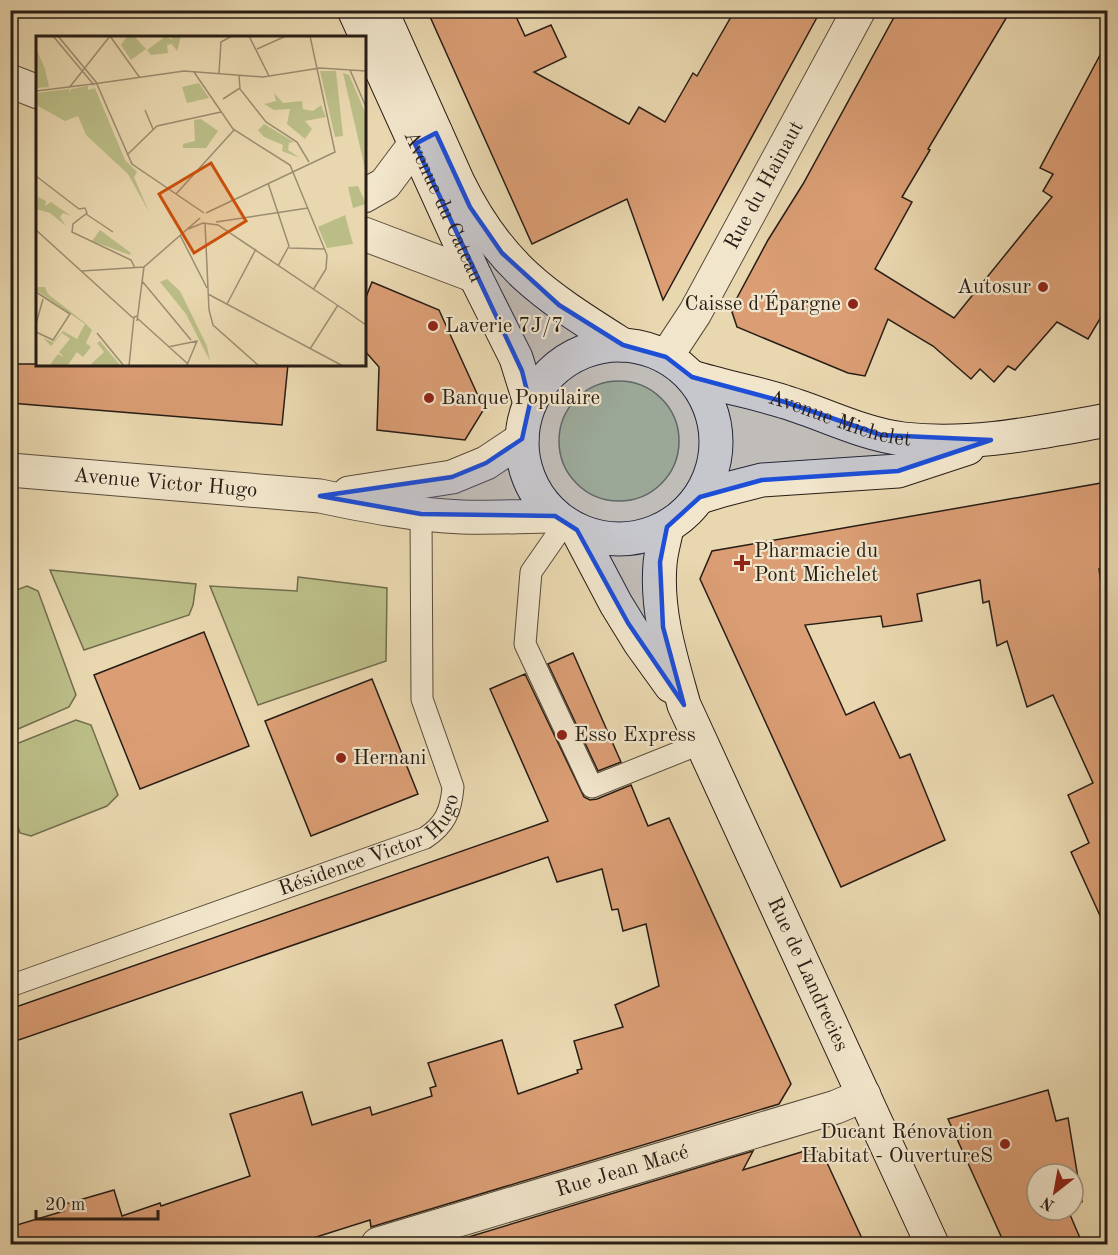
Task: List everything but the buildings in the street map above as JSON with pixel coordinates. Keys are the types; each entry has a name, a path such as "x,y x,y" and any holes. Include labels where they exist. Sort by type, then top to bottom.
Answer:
{"main road":[{"name":"Avenue du Cateau","path":"354,10 426,139 487,234 502,253 559,305 624,345"},
{"name":"Avenue du Cateau","path":"381,10 475,276 516,358 530,402"},
{"name":"Rue du Hainaut","path":"666,357 695,313 859,10"},
{"path":"10,81 36,91"},
{"path":"366,195 385,184 426,139"},
{"path":"366,235 475,276"},
{"path":"624,345 639,347 666,357 692,378 701,389 712,411 716,449 712,474 700,498 685,514 667,527 642,537 616,540 590,535 566,523 538,496 525,466 523,426 530,402 546,377 566,361 588,350 624,345"},
{"name":"Avenue Michelet","path":"692,378 785,402 881,435 922,440 991,440"},
{"name":"Avenue Michelet","path":"700,498 723,489 762,480 898,471 991,440 1107,420"},
{"name":"Avenue Victor Hugo","path":"320,496 390,488 452,477 486,463 522,439"},
{"name":"Avenue Victor Hugo","path":"10,470 320,496 371,507 421,514 566,523"},
{"name":"Rue de Landrecies","path":"566,523 628,623 684,705 932,1245"},
{"name":"Rue de Landrecies","path":"667,527 660,561 661,612 684,705"},
{"name":"Rue Jean Macé","path":"378,1245 836,1107 864,1095"}],"lane":[{"name":"Résidence Victor Hugo","path":"10,986 425,838 445,822 452,802 453,787 422,699 421,514"},
{"path":"566,523 531,572 525,644 592,787 702,743"}],"highlighted area":[{"path":"436,133 470,207 502,253 559,305 623,345 666,357 692,377 785,402 881,435 991,440 898,471 762,480 700,497 667,527 660,562 663,627 684,705 628,623 577,530 555,516 421,514 320,496 452,477 486,463 522,439 530,403 522,371 415,144"}],"green space":[{"path":"619,381 642,386 661,399 674,418 679,441 674,464 661,483 642,496 619,501 596,496 577,483 564,464 559,441 564,418 577,399 596,386"},
{"path":"50,570 196,584 193,605 189,615 84,650"},
{"path":"298,577 387,588 386,661 258,705 210,586 297,591"},
{"path":"27,586 38,591 76,695 69,707 11,732 11,592"},
{"path":"76,720 91,725 118,795 107,806 31,836 20,833 11,807 11,746"}],"place":[{"name":"Autosur","path":"1043,287"},
{"name":"Caisse d'Épargne","path":"853,304"},
{"name":"Laverie 7J/7","path":"433,326"},
{"name":"Banque Populaire","path":"429,398"},
{"name":"Pharmacie du Pont Michelet","path":"742,563"},
{"name":"Esso Express","path":"562,735"},
{"name":"Hernani","path":"341,758"},
{"name":"Ducant Rénovation Habitat - OuvertureS","path":"1005,1144"}]}
